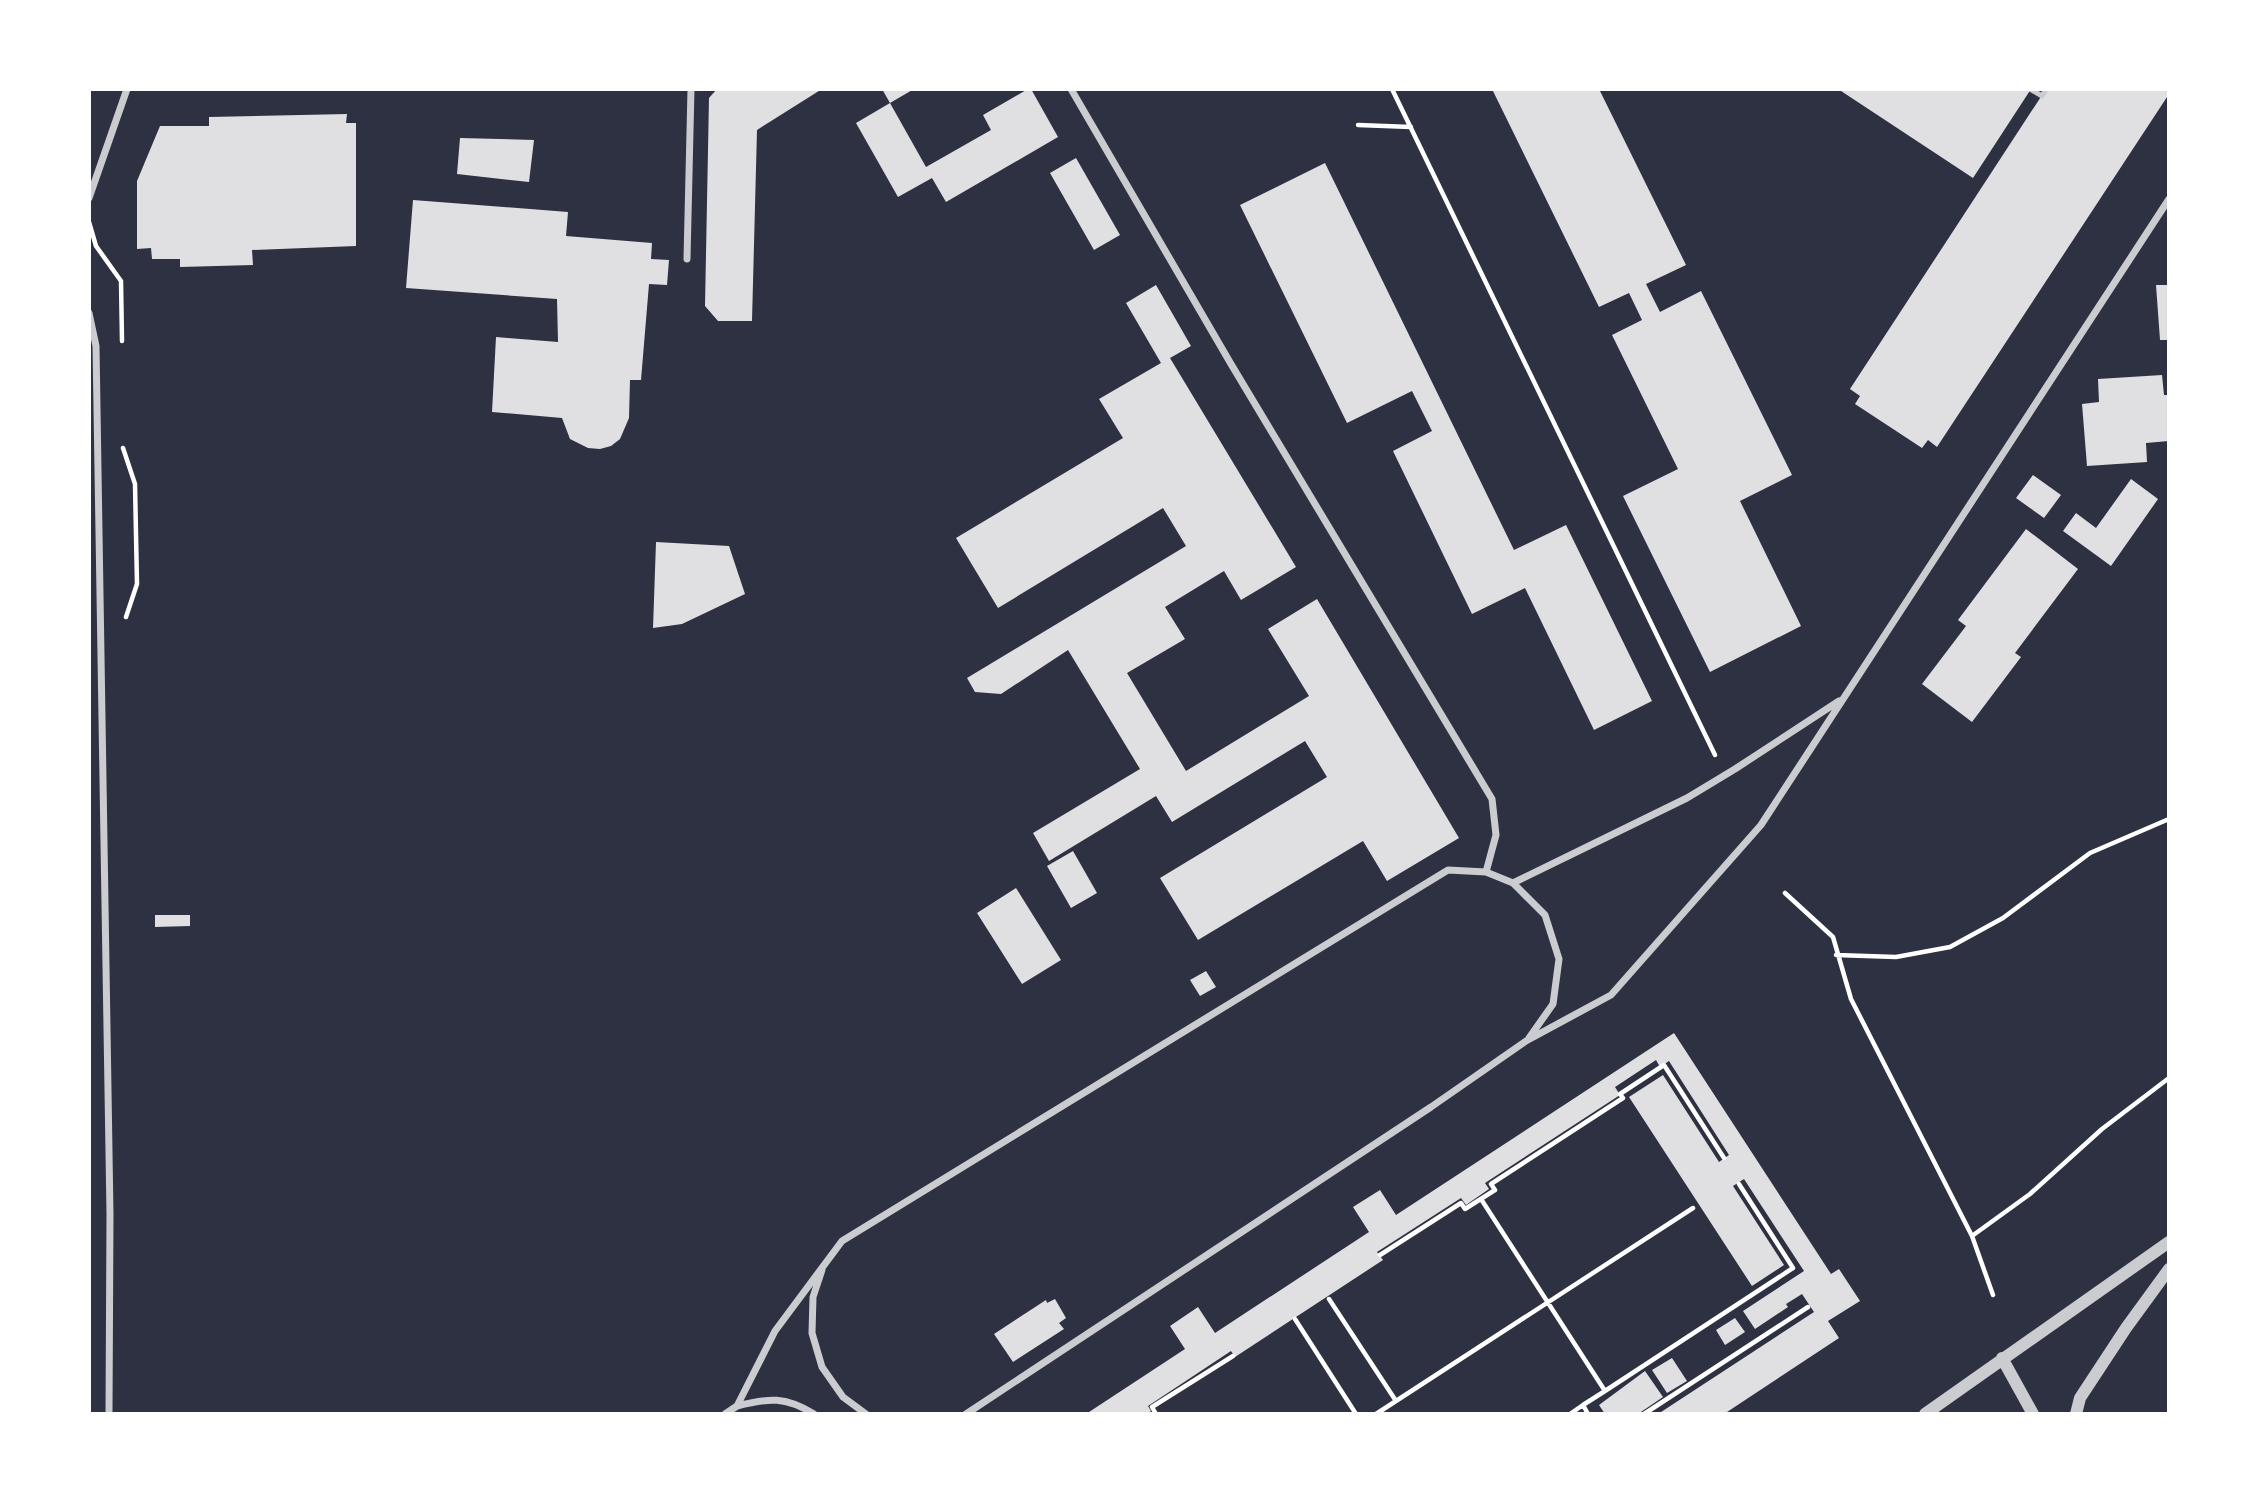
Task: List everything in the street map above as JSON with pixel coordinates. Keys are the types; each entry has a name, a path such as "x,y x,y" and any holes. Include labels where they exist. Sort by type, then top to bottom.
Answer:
{"street":[{"path":"89,198 127,89"},
{"path":"687,259 691,89"},
{"path":"1071,89 1231,364 1492,799 1496,835 1486,872"},
{"path":"966,1414 1420,1115 1526,1041 1611,995 1755,833 2169,199"},
{"path":"89,313 96,346 97,393 110,1214 109,1414"},
{"path":"1513,883 1687,798 1843,698"},
{"path":"737,1406 775,1331 842,1241 1448,870 1486,872 1513,883 1545,915 1559,959 1553,1004 1526,1041"},
{"path":"1924,1414 2169,1242"},
{"path":"824,1263 813,1297 812,1333 822,1367 843,1397 866,1414"},
{"path":"2076,1414 2080,1398 2169,1269"},
{"path":"2002,1358 2033,1414"},
{"path":"725,1414 737,1406 767,1399 797,1403 814,1414"}],"lane":[{"path":"2030,89 2042,96 2046,89"}],"path":[{"path":"1392,89 1718,762"},
{"path":"1358,125 1411,127"},
{"path":"1836,955 1896,957 1950,947 2003,918 2090,853 2169,819"},
{"path":"1785,893 1833,937 1836,955 1851,999 1972,1236 1993,1295"},
{"path":"1380,1255 1461,1203 1465,1209 1495,1190 1491,1184 1623,1098 1620,1094 1664,1065 1724,1158"},
{"path":"1972,1236 2030,1194 2102,1129 2169,1078"},
{"path":"1570,1414 1793,1268 1739,1184"},
{"path":"1480,1199 1605,1391"},
{"path":"1376,1414 1693,1208"},
{"path":"1329,1299 1396,1401"},
{"path":"1644,1414 1808,1307"},
{"path":"1295,1319 1356,1414"},
{"path":"1156,1414 1152,1407 1233,1356"},
{"path":"1583,1405 1588,1414"}],"building":[{"path":"717,89 822,89 757,130 752,321 718,321 705,306 709,98"},
{"path":"882,89 914,89 890,103"},
{"path":"1028,89 1031,89 1058,137 946,202 932,178 898,197 856,123 890,103 926,167 991,130 983,115"},
{"path":"1492,89 1599,89 1686,265 1646,284 1660,312 1701,291 1792,475 1740,501 1801,626 1710,672 1623,496 1678,469 1612,335 1642,320 1629,293 1599,307"},
{"path":"1838,89 2031,89 1973,178"},
{"path":"2046,89 2169,89 2169,94 1937,447 1928,440 1922,448 1855,404 1860,396 1850,389"},
{"path":"347,114 346,123 356,123 356,246 252,250 253,265 180,267 180,259 152,259 151,248 137,249 137,181 160,126 209,126 209,117"},
{"path":"460,138 534,140 529,182 457,174"},
{"path":"1076,158 1120,235 1094,250 1050,173"},
{"path":"1325,163 1514,550 1566,525 1652,701 1594,730 1525,588 1472,614 1393,451 1432,431 1412,391 1347,423 1240,205"},
{"path":"413,200 568,212 566,236 652,243 651,259 669,260 667,285 649,284 641,380 630,380 629,418 620,439 611,446 588,448 570,439 562,418 492,412 496,337 558,342 557,299 406,288"},
{"path":"1156,285 1191,346 1170,358 1296,567 1241,600 1224,571 1165,607 1185,639 1127,673 1186,771 1309,696 1268,629 1317,599 1459,838 1387,881 1363,841 1198,940 1160,878 1327,777 1305,741 1172,822 1156,796 1049,861 1033,833 1140,769 1068,650 1001,694 975,692 967,678 1186,546 1163,508 998,608 956,538 1123,438 1099,399 1161,363 1126,303"},
{"path":"2156,285 2169,285 2169,340 2160,340"},
{"path":"2162,375 2164,395 2169,395 2169,441 2146,443 2147,462 2087,466 2082,404 2099,402 2098,379"},
{"path":"2033,475 2061,495 2044,518 2016,498"},
{"path":"2131,479 2158,499 2111,566 2063,531 2076,513 2096,528"},
{"path":"2026,529 2078,569 2015,653 2021,657 1972,722 1922,684 1966,626 1958,620"},
{"path":"656,542 729,546 745,594 682,624 653,628"},
{"path":"1073,851 1097,893 1071,908 1047,866"},
{"path":"1016,888 1061,960 1022,984 977,913"},
{"path":"155,915 190,915 190,926 155,927"},
{"path":"1206,971 1216,987 1200,996 1190,980"},
{"path":"1674,1033 1831,1274 1839,1269 1860,1301 1828,1321 1839,1338 1724,1414 1658,1414 1814,1312 1802,1294 1755,1329 1743,1311 1804,1271 1744,1179 1733,1186 1784,1265 1752,1286 1629,1097 1663,1075 1719,1162 1729,1155 1669,1061 1660,1067 1656,1060 1615,1087 1620,1095 1485,1183 1489,1189 1466,1205 1461,1198 1377,1252 1383,1260 1235,1357 1231,1351 1148,1406 1151,1411 1147,1414 1086,1414 1185,1349 1170,1326 1198,1307 1215,1333 1369,1232 1353,1207 1380,1190 1396,1215"},
{"path":"1055,1299 1066,1318 1059,1323 1064,1329 1013,1362 994,1334 1046,1300 1047,1303"},
{"path":"1735,1318 1745,1332 1725,1345 1716,1330"},
{"path":"1672,1358 1687,1381 1667,1393 1652,1370"},
{"path":"1645,1371 1663,1397 1638,1414 1605,1414 1599,1405"}]}
